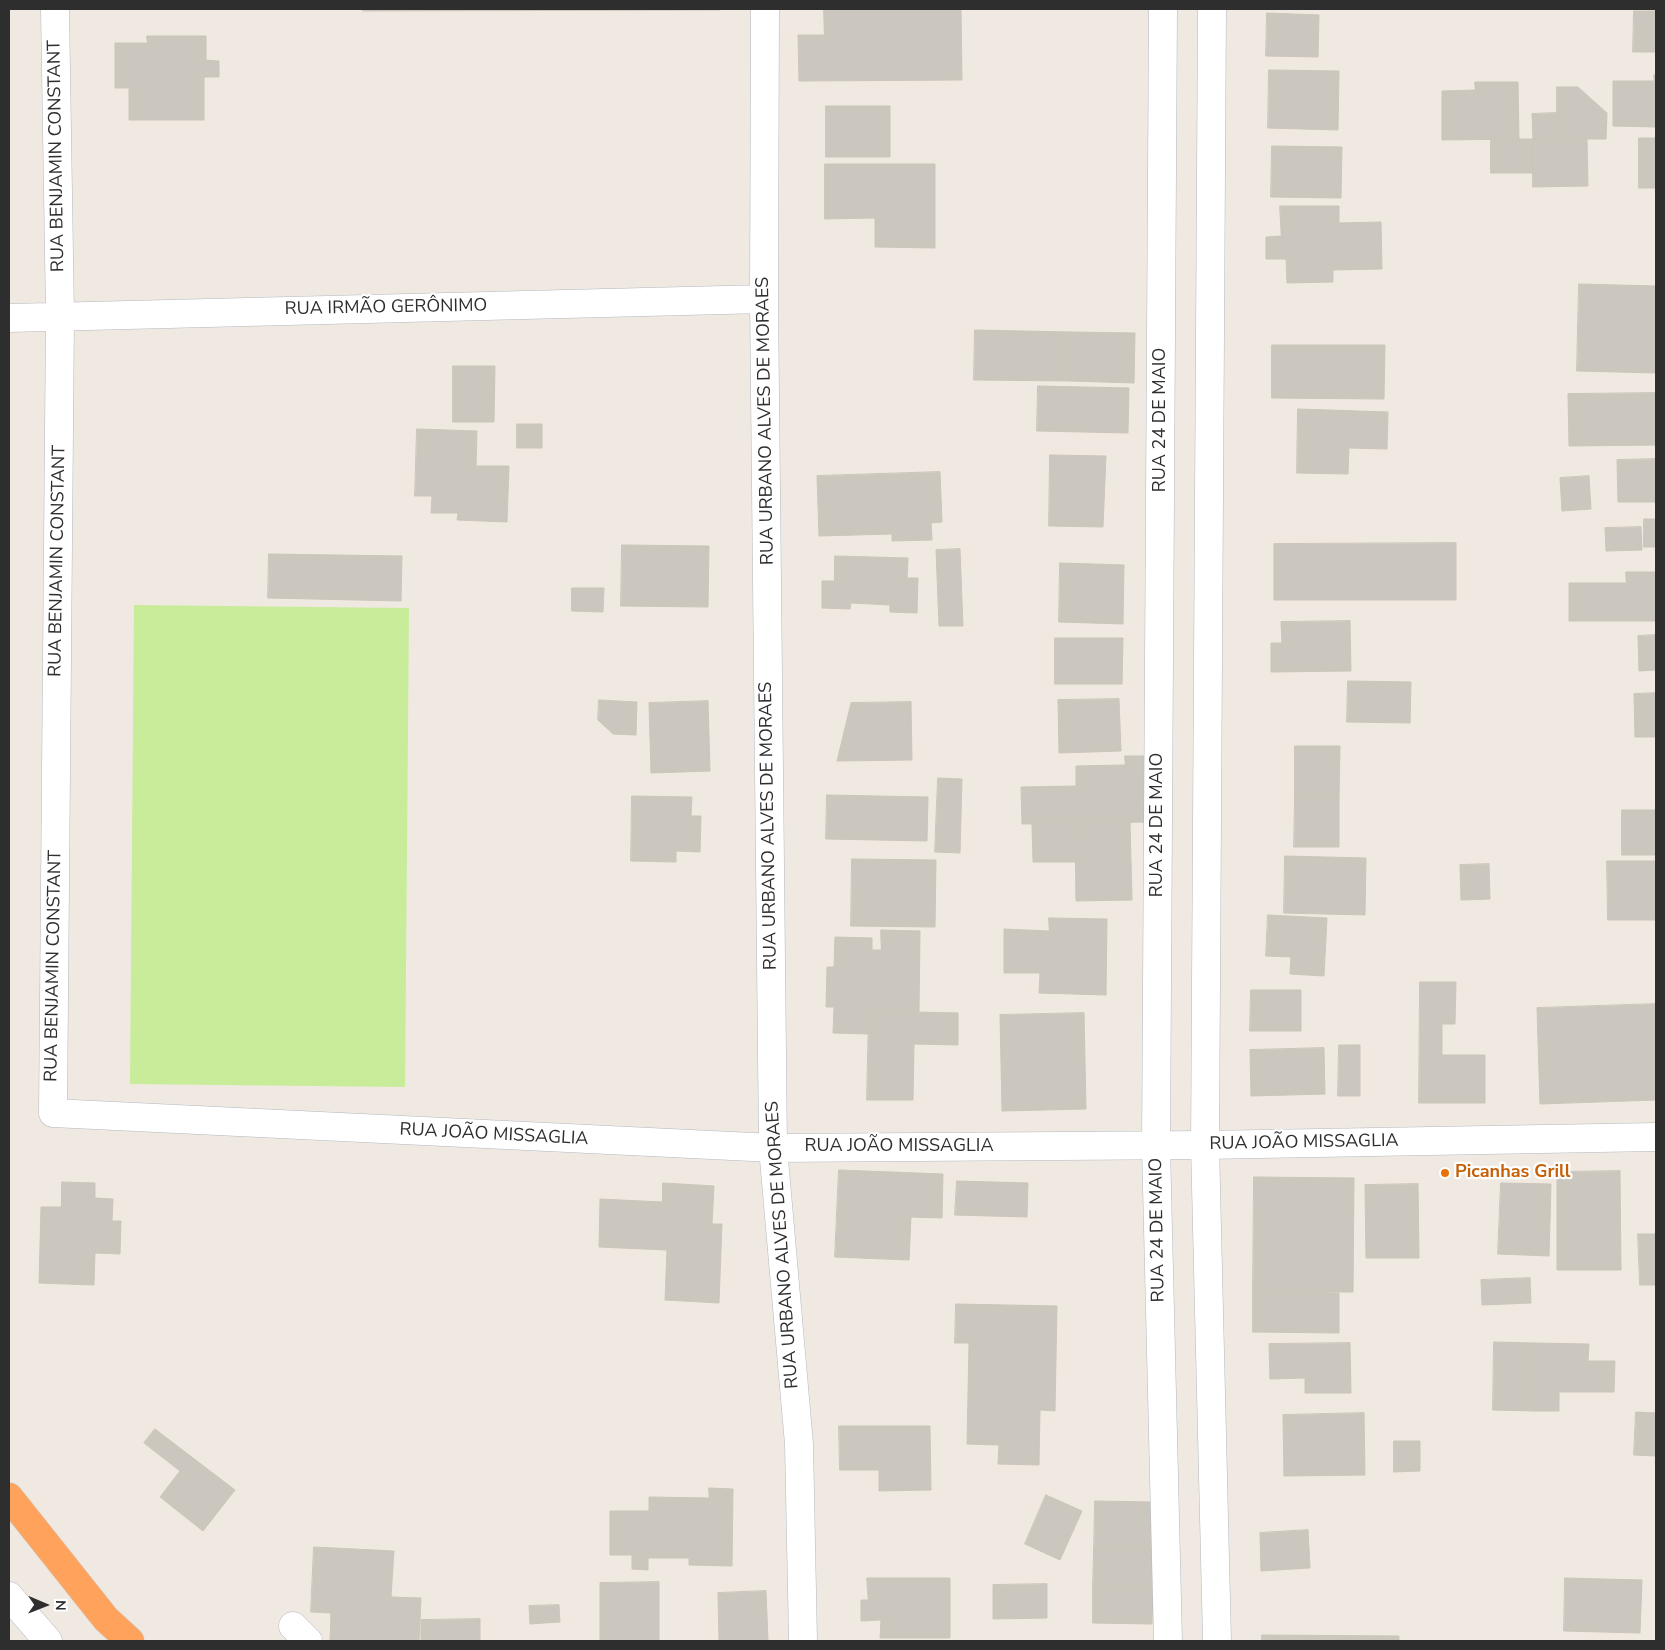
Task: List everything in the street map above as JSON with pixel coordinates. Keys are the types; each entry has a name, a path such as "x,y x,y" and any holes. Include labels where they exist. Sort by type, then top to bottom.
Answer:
{"highway":[{"path":"9,1496 106,1620 130,1641"}],"street":[{"name":"RUA BENJAMIN CONSTANT","path":"53,1113 60,316 54,9"},
{"name":"RUA URBANO ALVES DE MORAES","path":"765,9 764,299 773,1148 799,1444 803,1641"},
{"name":"RUA 24 DE MAIO","path":"1163,9 1156,1146 1168,1641"},
{"path":"1212,9 1205,1145 1217,1641"},
{"name":"RUA IRMÃO GERÔNIMO","path":"9,318 764,299"},
{"name":"RUA JOÃO MISSAGLIA","path":"53,1113 773,1148 1156,1146 1656,1137"},
{"path":"9,1596 48,1641"}],"green space":[{"path":"134,605 409,608 405,1087 130,1084"}],"building":[{"path":"363,9 720,9 720,10 363,11"},
{"path":"824,9 961,9 962,80 799,81 798,35 824,35"},
{"path":"1634,11 1656,11 1656,52 1633,52"},
{"path":"1267,13 1319,15 1318,57 1266,56"},
{"path":"147,36 206,36 206,60 219,61 219,77 204,77 204,120 129,120 129,88 115,88 115,43 147,43"},
{"path":"1269,70 1339,71 1338,130 1268,128"},
{"path":"1654,75 1656,75 1656,127 1613,126 1613,81 1654,81"},
{"path":"1475,82 1518,82 1519,139 1442,140 1442,91 1475,90"},
{"path":"1557,87 1578,87 1607,113 1606,139 1557,139"},
{"path":"826,106 890,106 890,157 826,157"},
{"path":"1556,113 1557,139 1533,139 1532,114"},
{"path":"1639,138 1656,138 1656,188 1639,188"},
{"path":"1491,139 1533,139 1533,173 1491,173"},
{"path":"1533,139 1587,139 1588,186 1533,187"},
{"path":"1272,146 1342,147 1341,198 1271,197"},
{"path":"825,164 935,164 935,248 875,247 875,218 825,219"},
{"path":"1280,206 1339,206 1339,223 1381,222 1382,269 1333,270 1333,282 1287,283 1286,259 1266,259 1266,237 1281,236"},
{"path":"1579,284 1656,286 1656,373 1577,371"},
{"path":"975,330 1071,332 1070,381 974,380"},
{"path":"1071,332 1135,333 1134,383 1070,381"},
{"path":"1272,345 1385,345 1384,399 1272,398"},
{"path":"453,366 495,366 494,422 453,422"},
{"path":"1038,386 1129,388 1128,433 1037,431"},
{"path":"1656,393 1656,445 1569,446 1568,394"},
{"path":"1298,409 1388,412 1387,449 1349,448 1348,474 1297,473"},
{"path":"517,424 542,424 542,448 517,448"},
{"path":"417,429 477,431 476,466 509,466 507,522 457,520 458,513 431,513 432,496 415,496"},
{"path":"1050,455 1106,456 1103,527 1049,526"},
{"path":"1656,459 1656,502 1618,502 1617,460"},
{"path":"940,472 942,522 931,523 932,540 892,541 892,534 819,536 817,476"},
{"path":"1589,476 1591,509 1562,511 1560,478"},
{"path":"1644,519 1656,519 1656,547 1644,547"},
{"path":"1641,527 1642,550 1606,551 1605,528"},
{"path":"1456,543 1456,600 1274,600 1274,544"},
{"path":"622,545 709,546 708,607 621,606"},
{"path":"960,549 963,626 939,626 936,550"},
{"path":"269,554 402,556 401,601 268,598"},
{"path":"835,556 908,558 907,578 918,578 917,613 890,612 890,605 851,603 850,609 822,608 822,581 834,581"},
{"path":"1060,563 1124,565 1123,624 1059,622"},
{"path":"1626,572 1656,572 1656,621 1569,621 1569,583 1626,583"},
{"path":"572,588 604,588 603,612 572,611"},
{"path":"1350,621 1351,671 1271,672 1271,643 1282,643 1281,622"},
{"path":"1656,635 1656,670 1639,671 1638,636"},
{"path":"1055,638 1123,638 1122,684 1055,684"},
{"path":"1348,681 1411,682 1410,723 1347,722"},
{"path":"1656,693 1656,737 1635,737 1634,694"},
{"path":"1119,699 1121,751 1059,753 1058,700"},
{"path":"599,700 637,702 636,735 613,734 598,720"},
{"path":"708,701 710,771 651,773 649,703"},
{"path":"911,702 912,760 837,761 851,703"},
{"path":"1295,746 1340,746 1339,799 1295,798"},
{"path":"1125,756 1146,756 1147,822 1022,824 1021,787 1076,786 1076,766 1125,765"},
{"path":"938,778 962,779 960,853 935,852"},
{"path":"827,795 928,797 927,841 826,839"},
{"path":"632,796 692,797 691,816 701,816 700,852 676,851 676,862 631,861"},
{"path":"1295,798 1339,799 1339,847 1294,847"},
{"path":"1622,810 1656,810 1656,855 1622,855"},
{"path":"1130,822 1132,900 1076,901 1075,823"},
{"path":"1075,823 1076,862 1033,862 1032,824"},
{"path":"1285,856 1366,858 1365,915 1284,913"},
{"path":"852,859 936,860 935,927 851,926"},
{"path":"1607,861 1656,861 1656,920 1608,920"},
{"path":"1489,864 1490,899 1461,900 1460,865"},
{"path":"1268,915 1327,918 1324,976 1290,974 1291,957 1266,956"},
{"path":"1049,918 1107,919 1106,995 1039,993 1040,973 1004,973 1004,929 1049,931"},
{"path":"881,930 920,931 919,1012 869,1011 868,1034 833,1033 834,1007 826,1007 827,967 834,967 835,937 872,938 872,950 881,950"},
{"path":"1420,982 1456,982 1455,1024 1442,1024 1442,1055 1485,1055 1485,1103 1419,1103"},
{"path":"1251,990 1301,990 1301,1031 1250,1031"},
{"path":"1656,1004 1656,1100 1540,1104 1537,1008"},
{"path":"869,1011 958,1013 958,1045 914,1044 913,1100 867,1100"},
{"path":"1084,1013 1086,1109 1002,1111 1000,1015"},
{"path":"1339,1045 1360,1045 1360,1096 1338,1096"},
{"path":"1324,1048 1325,1094 1251,1096 1250,1050"},
{"path":"839,1170 943,1174 942,1218 911,1217 909,1260 835,1257"},
{"path":"1620,1171 1621,1270 1557,1270 1557,1172"},
{"path":"1254,1177 1354,1178 1353,1292 1253,1292"},
{"path":"957,1181 1028,1183 1027,1217 955,1215"},
{"path":"62,1182 95,1183 95,1198 113,1199 112,1221 121,1221 120,1254 95,1253 94,1285 39,1283 41,1207 61,1207"},
{"path":"663,1183 714,1186 712,1224 722,1224 719,1303 665,1300 667,1250 599,1247 600,1199 662,1202"},
{"path":"1501,1183 1551,1184 1549,1256 1498,1254"},
{"path":"1418,1184 1419,1258 1366,1258 1365,1185"},
{"path":"1638,1234 1656,1234 1656,1285 1640,1285"},
{"path":"1530,1278 1531,1303 1482,1305 1481,1280"},
{"path":"1253,1292 1339,1293 1339,1333 1253,1332"},
{"path":"956,1304 1057,1306 1055,1411 1040,1410 1039,1465 998,1464 999,1445 967,1444 969,1343 955,1343"},
{"path":"1494,1342 1535,1343 1534,1411 1493,1410"},
{"path":"1350,1343 1351,1393 1305,1393 1305,1378 1270,1379 1269,1344"},
{"path":"1535,1343 1589,1344 1588,1361 1615,1361 1614,1392 1559,1392 1559,1411 1534,1411"},
{"path":"1636,1412 1656,1413 1656,1456 1634,1455"},
{"path":"1364,1413 1365,1475 1284,1476 1283,1415"},
{"path":"839,1426 930,1426 931,1490 879,1491 879,1470 840,1470"},
{"path":"155,1429 235,1490 203,1531 160,1497 180,1471 144,1443"},
{"path":"1394,1441 1420,1441 1420,1471 1394,1472"},
{"path":"709,1488 733,1489 732,1566 689,1565 689,1558 648,1558 648,1570 632,1569 632,1555 610,1555 610,1511 649,1511 649,1497 709,1498"},
{"path":"1046,1495 1082,1511 1060,1560 1025,1544"},
{"path":"1095,1501 1154,1502 1153,1551 1094,1550"},
{"path":"1308,1530 1310,1568 1261,1571 1260,1533"},
{"path":"314,1547 394,1551 391,1597 421,1598 419,1641 330,1641 331,1613 311,1612"},
{"path":"1094,1550 1153,1551 1153,1588 1093,1587"},
{"path":"867,1578 950,1578 950,1638 880,1638 881,1620 861,1621 861,1600 868,1600"},
{"path":"1565,1578 1642,1580 1640,1633 1564,1631"},
{"path":"659,1582 659,1641 600,1641 600,1583"},
{"path":"1047,1584 1047,1618 993,1619 993,1585"},
{"path":"1093,1587 1153,1588 1152,1624 1093,1623"},
{"path":"766,1591 768,1641 719,1641 718,1593"},
{"path":"559,1605 560,1622 530,1624 529,1606"},
{"path":"480,1619 480,1641 421,1641 421,1620"},
{"path":"1262,1635 1399,1636 1399,1641 1262,1641"}],"place":[{"name":"Picanhas Grill","path":"1445,1173"}]}
